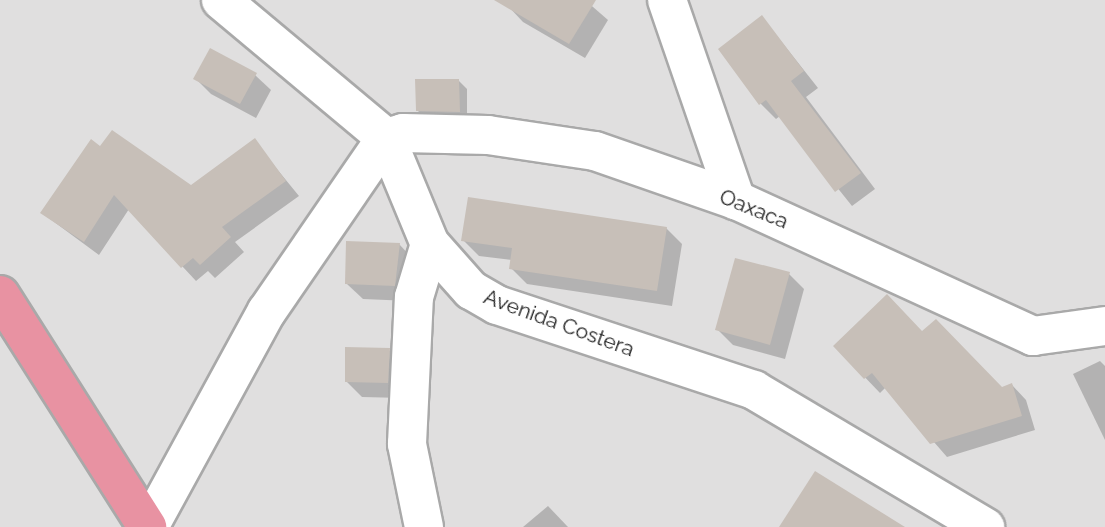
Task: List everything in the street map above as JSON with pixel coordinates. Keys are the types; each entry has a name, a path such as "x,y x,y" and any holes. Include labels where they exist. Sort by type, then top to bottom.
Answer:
{"highway":[{"path":"0,295 148,527"}],"street":[{"path":"148,527 267,311 386,138 221,0"},
{"path":"667,0 736,200"},
{"name":"Oaxaca","path":"386,138 403,133 488,135 595,151 736,200 1033,335 1105,326"},
{"name":"Avenida Costera","path":"386,138 430,244 471,290 496,305 754,390 985,527"},
{"path":"424,527 407,444 414,297 430,244"}],"shaded area":[{"path":"0,0 1105,0 1105,527 0,527"}],"building":[{"path":"494,0 596,0 569,44"},
{"path":"762,15 804,71 791,81 861,173 835,192 766,100 759,105 718,49"},
{"path":"210,48 257,73 240,104 193,79"},
{"path":"415,79 459,79 460,112 416,111"},
{"path":"112,130 191,185 255,138 286,181 222,227 231,237 200,265 193,258 181,268 114,195 84,242 40,213 91,139 100,146"},
{"path":"468,197 667,227 657,291 509,269 512,248 461,241"},
{"path":"346,241 400,243 395,286 345,284"},
{"path":"735,258 790,272 770,345 715,330"},
{"path":"887,294 922,331 936,319 1002,387 1012,383 1022,416 930,444 872,373 864,379 833,346"},
{"path":"345,347 390,348 388,383 345,382"},
{"path":"815,471 905,527 779,527"}]}
